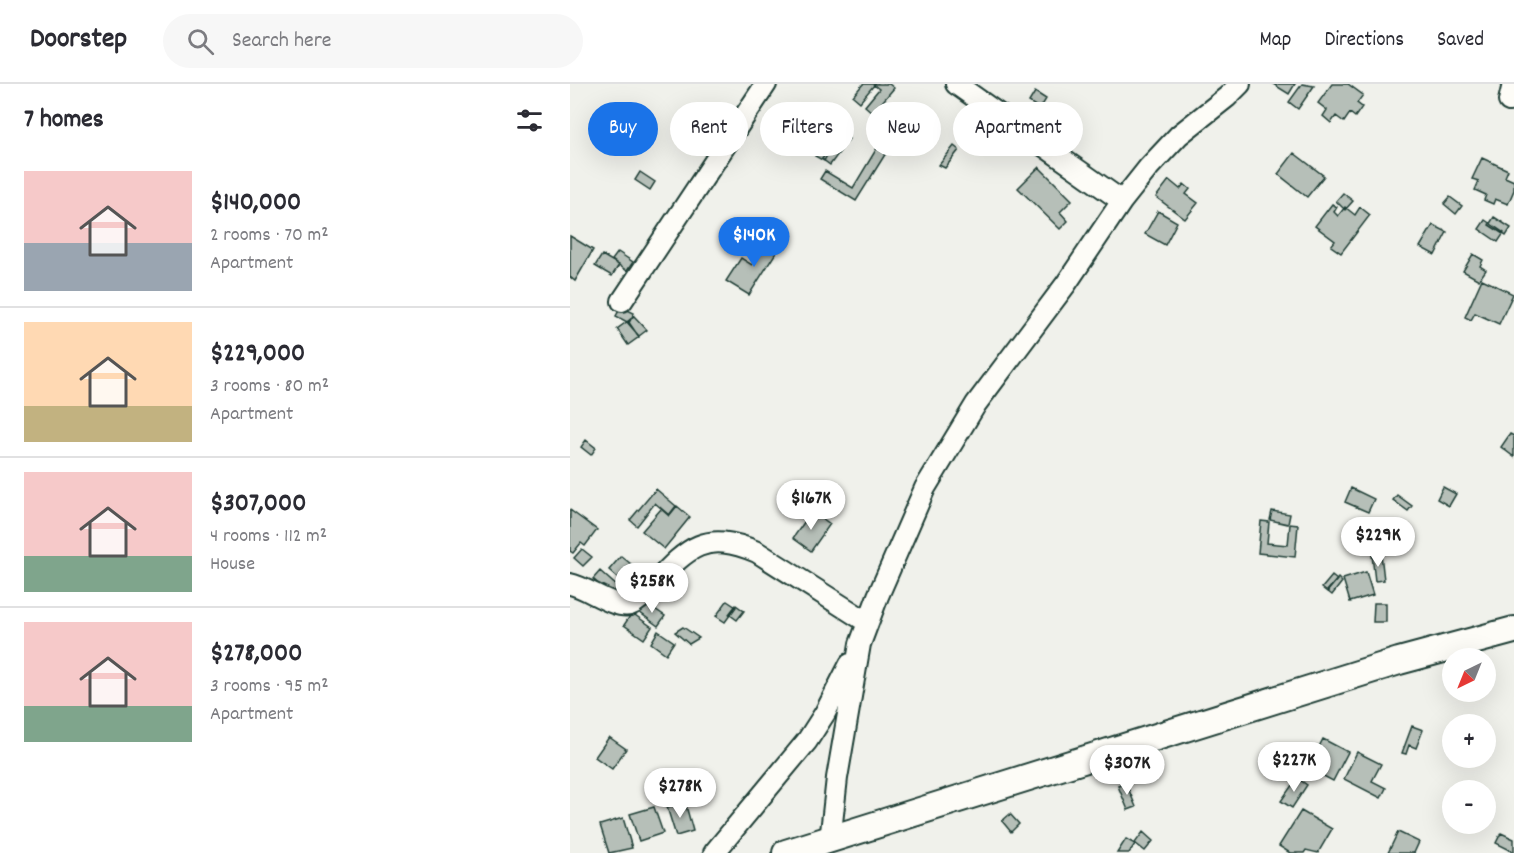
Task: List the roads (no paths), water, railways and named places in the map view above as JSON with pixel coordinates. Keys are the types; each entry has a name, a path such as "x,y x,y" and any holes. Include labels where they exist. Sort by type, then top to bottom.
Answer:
{"main road":[{"path":"786,853 1399,661 1514,630"}],"street":[{"path":"622,301 766,84"},
{"path":"956,84 1122,201"},
{"path":"830,841 837,778 860,644 867,622 925,488 976,404 1066,284 1122,201 1179,135 1240,84"},
{"path":"570,584 617,603 630,605 639,600 672,565 693,549 703,543 718,540 738,544 757,552 867,622"},
{"path":"714,853 807,741 825,713 860,644"}]}
